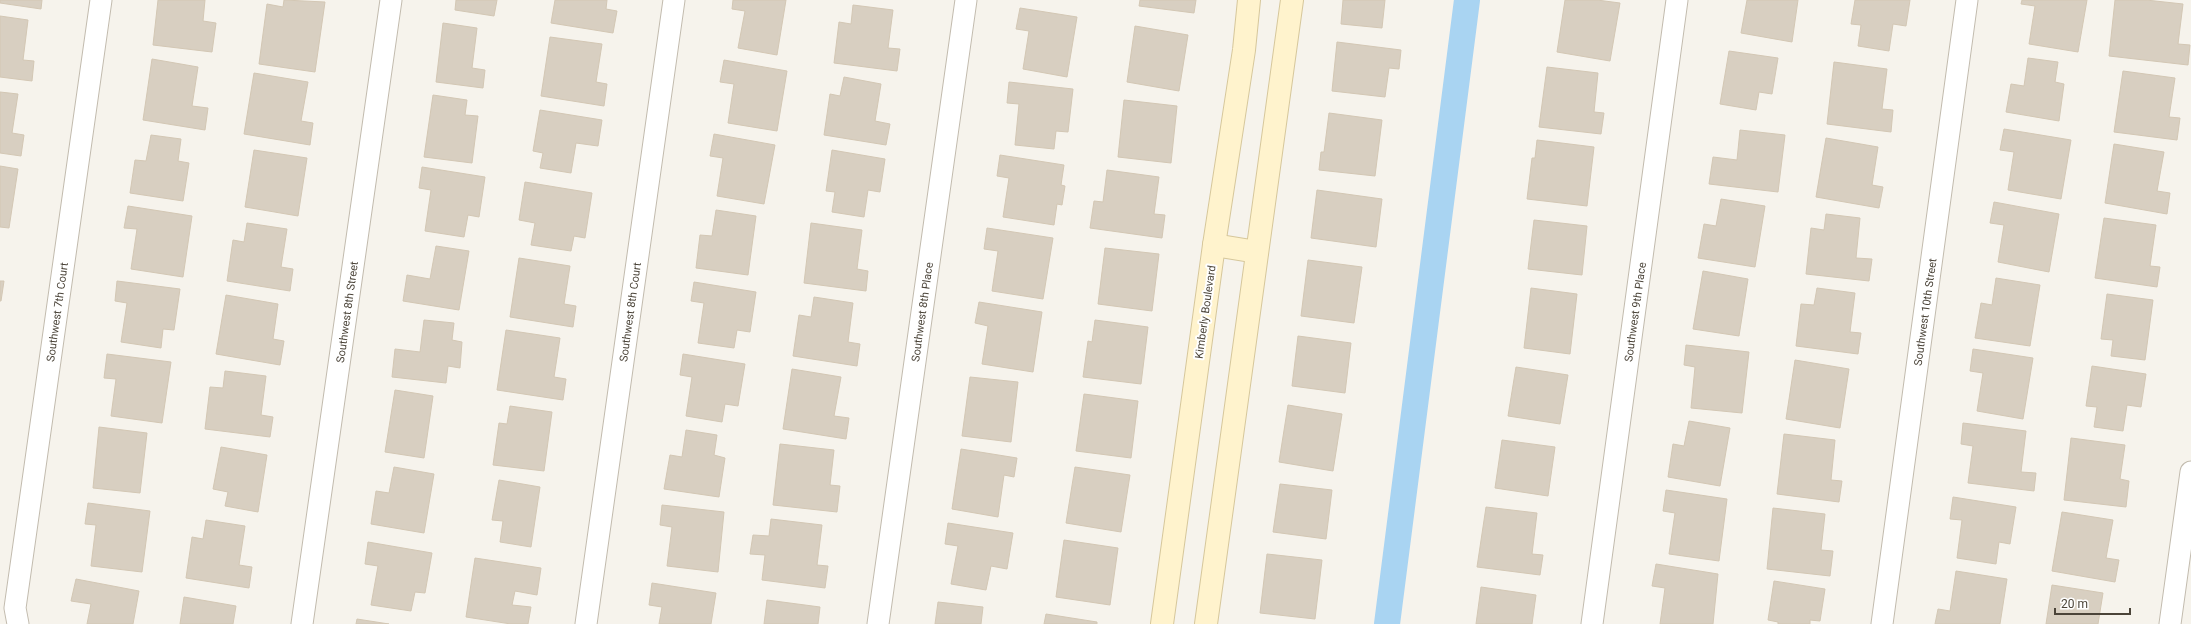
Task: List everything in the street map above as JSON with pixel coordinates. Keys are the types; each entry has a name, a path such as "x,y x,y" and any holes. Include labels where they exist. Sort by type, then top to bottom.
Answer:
{"street":[{"name":"Southwest 7th Court","path":"18,624 15,608 101,0"},
{"name":"Southwest 8th Street","path":"302,624 391,0"},
{"name":"Southwest 8th Court","path":"586,624 674,0"},
{"name":"Southwest 8th Place","path":"878,624 966,0"},
{"name":"Kimberly Boulevard","path":"1162,624 1214,245 1244,50 1249,0"},
{"path":"1206,624 1292,0"},
{"name":"Southwest 9th Place","path":"1592,624 1677,0"},
{"name":"Southwest 10th Street","path":"1882,624 1967,0"},
{"path":"1214,245 1257,252"},
{"path":"2170,624 2191,472"}],"building":[{"path":"0,0 42,0 41,9 0,3"},
{"path":"158,0 205,0 203,21 216,23 212,52 153,45"},
{"path":"284,0 325,2 315,72 259,64 267,4 283,7"},
{"path":"456,0 497,0 494,16 455,10"},
{"path":"555,0 607,0 606,9 617,11 613,33 551,23"},
{"path":"733,0 786,0 777,55 738,48 745,11 732,9"},
{"path":"1140,0 1196,0 1194,13 1139,6"},
{"path":"1343,0 1385,0 1382,28 1341,24"},
{"path":"1565,0 1597,0 1620,3 1610,61 1557,52"},
{"path":"1747,0 1798,0 1792,42 1741,33"},
{"path":"1855,0 1910,0 1906,26 1893,24 1889,51 1858,46 1861,25 1851,24"},
{"path":"2022,0 2087,0 2078,52 2029,44 2035,6 2021,4"},
{"path":"2115,0 2146,0 2183,4 2178,44 2190,45 2188,65 2109,56"},
{"path":"853,5 893,10 888,48 900,49 897,71 834,63 839,22 851,24"},
{"path":"1020,8 1077,17 1067,77 1023,69 1029,31 1016,29"},
{"path":"0,16 28,20 23,60 34,61 32,81 0,77"},
{"path":"443,23 477,28 472,68 485,70 483,88 436,82"},
{"path":"1135,26 1188,35 1179,91 1127,82"},
{"path":"550,37 602,44 596,82 607,84 604,106 541,96"},
{"path":"1337,42 1401,50 1399,69 1389,68 1385,97 1332,91"},
{"path":"1729,51 1778,58 1772,94 1759,92 1756,110 1720,104"},
{"path":"2028,58 2058,62 2055,82 2064,84 2059,121 2006,112 2011,84 2024,86"},
{"path":"152,59 198,67 192,106 208,108 205,130 143,120"},
{"path":"724,60 787,71 777,131 728,123 734,84 720,82"},
{"path":"1834,62 1887,69 1882,109 1893,110 1891,132 1827,124"},
{"path":"1547,67 1598,73 1594,112 1604,113 1601,134 1539,127"},
{"path":"2123,71 2175,78 2169,117 2180,118 2177,140 2114,132"},
{"path":"254,73 308,82 301,121 313,123 310,145 244,134"},
{"path":"844,77 881,84 875,121 890,124 886,145 824,135 830,94 840,96"},
{"path":"1009,82 1073,89 1068,132 1056,131 1054,149 1015,145 1019,104 1007,103"},
{"path":"0,92 18,94 12,133 24,135 21,156 0,153"},
{"path":"433,95 467,100 465,115 478,116 472,163 424,157"},
{"path":"1124,100 1177,106 1171,163 1118,157"},
{"path":"540,110 602,120 598,146 576,143 571,173 540,168 543,153 533,151"},
{"path":"1329,113 1382,120 1375,176 1319,170 1321,152 1324,152"},
{"path":"2004,129 2071,140 2061,199 2008,190 2014,152 2000,150"},
{"path":"1740,130 1785,135 1778,192 1709,184 1713,157 1737,160"},
{"path":"714,134 775,145 764,204 717,196 723,158 710,156"},
{"path":"151,135 181,139 178,161 189,163 183,201 130,193 135,160 146,161"},
{"path":"1826,138 1878,147 1872,185 1883,187 1879,208 1816,197"},
{"path":"1537,140 1594,147 1587,206 1527,199 1532,158 1535,158"},
{"path":"2114,144 2164,152 2157,191 2170,193 2167,214 2105,203"},
{"path":"254,150 307,158 298,216 245,207"},
{"path":"832,150 885,159 880,192 868,190 864,217 832,212 835,192 826,191"},
{"path":"1000,155 1064,165 1061,185 1065,186 1062,205 1057,204 1054,225 1003,217 1009,178 997,176"},
{"path":"0,166 18,169 9,228 0,227"},
{"path":"422,167 485,177 479,217 468,215 464,237 425,231 431,190 419,188"},
{"path":"1107,170 1159,177 1154,214 1165,215 1162,238 1090,228 1094,201 1103,202"},
{"path":"525,182 592,193 585,238 574,236 571,251 531,245 535,223 519,220"},
{"path":"1317,190 1382,199 1376,247 1311,238"},
{"path":"1721,199 1765,206 1755,267 1698,258 1704,224 1716,226"},
{"path":"1994,202 2059,214 2049,272 1998,262 2004,225 1990,223"},
{"path":"128,206 192,216 183,277 131,269 137,229 124,228"},
{"path":"716,210 756,216 748,275 696,268 700,235 712,236"},
{"path":"1826,214 1860,218 1856,258 1872,259 1869,281 1806,274 1811,228 1824,230"},
{"path":"2104,218 2156,225 2150,266 2160,267 2157,287 2095,278"},
{"path":"1534,220 1587,226 1582,275 1528,269"},
{"path":"247,223 287,229 281,267 293,269 290,291 227,281 233,240 244,242"},
{"path":"811,223 862,230 857,269 868,271 866,291 804,283"},
{"path":"987,228 1053,238 1043,299 992,291 998,251 984,249"},
{"path":"436,246 469,251 459,310 403,301 407,275 430,279"},
{"path":"1105,248 1159,254 1152,311 1098,304"},
{"path":"519,258 570,266 564,304 576,306 573,327 510,317"},
{"path":"1308,260 1362,267 1354,323 1301,316"},
{"path":"1703,271 1748,279 1739,336 1693,329"},
{"path":"1996,278 2040,285 2030,346 1975,338 1981,303 1992,305"},
{"path":"0,281 4,281 1,301 0,301"},
{"path":"117,281 180,289 174,330 163,329 161,348 121,342 127,303 115,301"},
{"path":"694,282 756,292 750,332 737,330 734,348 698,343 704,303 691,301"},
{"path":"1531,288 1577,294 1570,354 1524,348"},
{"path":"1817,288 1855,293 1850,332 1861,333 1858,354 1796,346 1801,304 1814,305"},
{"path":"2107,294 2153,300 2145,360 2111,356 2113,340 2101,339"},
{"path":"226,295 278,304 273,339 284,341 280,365 216,354"},
{"path":"814,297 853,303 848,342 860,344 857,366 793,356 799,315 811,317"},
{"path":"979,302 1042,312 1033,372 982,364 988,326 975,323"},
{"path":"424,320 454,323 452,340 462,342 460,368 448,366 446,383 392,377 395,349 420,352"},
{"path":"1095,320 1148,327 1141,384 1083,377 1088,341 1092,342"},
{"path":"506,330 560,338 554,377 566,379 563,400 497,390"},
{"path":"1298,336 1351,343 1345,393 1292,386"},
{"path":"1686,345 1749,352 1742,413 1691,408 1695,367 1684,365"},
{"path":"1973,349 2033,358 2023,419 1977,411 1983,373 1970,371"},
{"path":"107,354 171,362 162,423 111,416 116,379 104,378"},
{"path":"683,354 745,364 738,406 725,404 722,422 686,416 692,377 680,375"},
{"path":"1795,360 1849,369 1840,428 1786,419"},
{"path":"2092,366 2146,374 2141,407 2127,405 2123,431 2094,427 2097,407 2086,406"},
{"path":"1516,367 1568,375 1560,424 1508,416"},
{"path":"792,369 841,377 834,416 849,418 846,439 783,429"},
{"path":"225,371 266,376 261,415 273,417 270,437 205,429 210,387 223,388"},
{"path":"970,377 1018,382 1011,442 962,436"},
{"path":"395,390 433,396 424,458 385,452"},
{"path":"1084,394 1138,401 1131,458 1076,451"},
{"path":"1288,405 1342,414 1333,471 1279,462"},
{"path":"510,406 552,412 544,471 493,465 499,423 507,424"},
{"path":"1689,421 1730,428 1720,486 1668,477 1673,444 1684,446"},
{"path":"1963,423 2026,431 2021,472 2036,473 2034,491 1968,483 1973,446 1961,444"},
{"path":"99,427 147,433 140,493 93,488"},
{"path":"686,430 717,435 714,455 725,458 719,497 664,489 670,455 682,457"},
{"path":"1784,434 1835,440 1831,480 1842,481 1839,502 1777,494"},
{"path":"2071,438 2125,445 2120,479 2129,481 2126,507 2064,500"},
{"path":"1502,440 1555,447 1548,496 1495,488"},
{"path":"780,444 834,450 830,485 840,486 837,512 773,505"},
{"path":"221,447 267,455 258,512 225,506 228,492 213,489"},
{"path":"961,449 1017,458 1014,477 1004,475 998,517 952,509"},
{"path":"394,467 434,474 424,533 371,524 376,491 389,493"},
{"path":"1075,467 1130,475 1121,532 1066,523"},
{"path":"499,480 540,487 531,547 500,542 503,521 492,520"},
{"path":"1280,484 1332,490 1326,539 1273,532"},
{"path":"1666,490 1727,499 1719,561 1669,554 1675,513 1663,511"},
{"path":"1953,497 2016,507 2010,544 1999,542 1996,564 1957,558 1962,520 1950,519"},
{"path":"88,503 150,511 142,572 91,566 96,525 85,524"},
{"path":"662,505 724,512 718,572 667,566 672,527 660,525"},
{"path":"1486,507 1537,513 1532,554 1543,555 1540,575 1477,567"},
{"path":"1773,508 1825,514 1821,550 1833,551 1830,576 1767,569"},
{"path":"2062,512 2113,520 2106,558 2119,560 2115,582 2052,571"},
{"path":"771,519 822,525 817,565 828,566 825,588 762,580 765,555 750,554 753,535 769,536"},
{"path":"206,520 245,526 239,565 252,567 249,588 186,578 192,537 203,539"},
{"path":"948,523 1013,533 1007,569 991,566 986,590 951,584 958,546 945,544"},
{"path":"1064,540 1118,548 1110,605 1056,597"},
{"path":"368,542 432,553 425,593 415,592 411,611 371,605 378,566 365,564"},
{"path":"1267,554 1322,560 1315,619 1260,613"},
{"path":"475,558 541,568 537,595 515,591 512,605 531,607 528,624 511,624 466,617"},
{"path":"1656,564 1718,574 1713,624 1660,624 1665,588 1652,586"},
{"path":"1956,571 2007,579 2000,624 1935,624 1938,609 1950,611"},
{"path":"76,579 139,591 133,624 87,624 91,604 71,601"},
{"path":"1774,581 1825,589 1820,621 1810,620 1810,624 1778,624 1778,622 1768,620"},
{"path":"652,583 716,593 711,624 659,624 662,607 649,605"},
{"path":"2052,585 2103,593 2098,624 2046,624"},
{"path":"1481,587 1536,595 1532,624 1476,624"},
{"path":"184,597 236,606 233,624 180,624"},
{"path":"767,600 820,607 818,624 764,624"},
{"path":"938,602 983,607 981,624 935,624"},
{"path":"1046,614 1097,622 1097,624 1044,624"},
{"path":"357,619 389,624 356,624"}],"waterway":[{"path":"1387,624 1467,0"}]}
